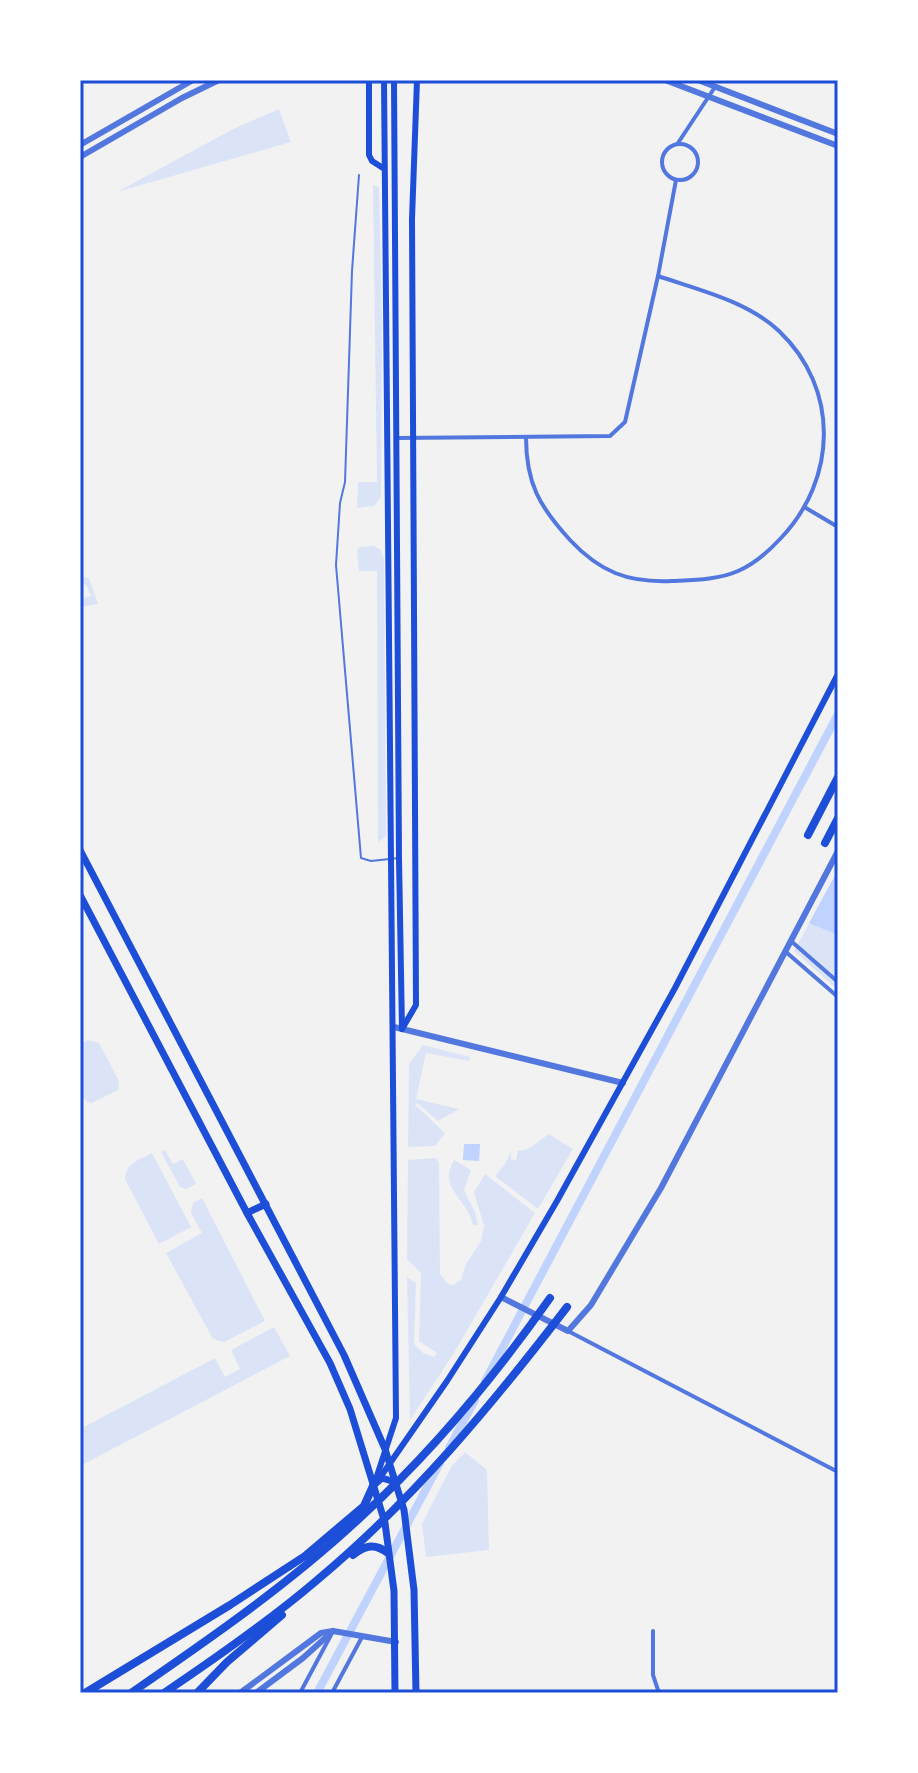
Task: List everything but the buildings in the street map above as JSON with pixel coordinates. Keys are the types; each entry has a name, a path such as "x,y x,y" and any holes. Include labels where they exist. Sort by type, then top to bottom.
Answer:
{"highway":[{"path":"808,835 838,777"},
{"path":"825,843 838,818"},
{"path":"80,850 344,1355 385,1449 404,1510 414,1590 416,1693"},
{"path":"80,895 247,1213 330,1363 350,1409 385,1523 394,1591 395,1693"},
{"path":"247,1213 266,1204"},
{"path":"131,1693 235,1621 365,1514 455,1420 550,1298"},
{"path":"164,1693 269,1619 368,1535 487,1409 567,1307"},
{"path":"85,1693 230,1605 312,1550 364,1506 373,1486 382,1478 395,1482"},
{"path":"197,1693 227,1662 356,1552 369,1546 388,1553"}],"main road":[{"path":"369,80 369,155 383,168"},
{"path":"373,1486 396,1418 398,1028 384,80"},
{"path":"394,80 395,859"},
{"path":"398,1028 416,1005 412,219 417,80"},
{"path":"394,220 412,219"},
{"path":"373,1486 391,1466 501,1297 623,1083 838,674"}],"street":[{"path":"80,145 193,80"},
{"path":"80,157 219,80"},
{"path":"665,80 838,146"},
{"path":"698,80 838,134"},
{"path":"678,143 715,87"},
{"path":"684,143 694,150 697,168 689,178 676,180 663,169 662,158 668,148 684,143"},
{"path":"395,438 610,436 618,431 625,422 676,180"},
{"path":"526,437 526,465 544,509 588,558 615,574 647,581 722,576 738,571 770,550 805,507 820,472 824,434 816,388 802,361 779,331 765,320 723,298 658,276"},
{"path":"805,507 838,527"},
{"path":"568,1331 598,1295 654,1201 838,851"},
{"path":"791,941 838,982"},
{"path":"786,952 838,997"},
{"path":"398,1028 623,1083"},
{"path":"501,1297 838,1472"},
{"path":"240,1693 321,1633 333,1631 396,1642"},
{"path":"256,1693 333,1631"},
{"path":"300,1693 333,1631"},
{"path":"653,1631 653,1675 659,1693"},
{"path":"332,1693 358,1636"}],"lane":[{"path":"359,175 352,271 345,482 340,503 336,565 361,858 371,861 395,859"}],"shaded area":[{"path":"279,109 291,142 117,192 233,129"},
{"path":"373,185 379,187 381,497 374,506 357,508 358,482 377,482"},
{"path":"373,546 380,549 384,559 386,836 378,842 377,571 359,571 357,550"},
{"path":"80,576 89,578 98,604 80,607 80,599 91,596 87,586 80,581"},
{"path":"838,870 838,990 794,951"},
{"path":"88,1040 99,1043 119,1081 118,1090 92,1103 87,1102 80,1093 80,1044"},
{"path":"423,1045 470,1057 469,1061 426,1053 416,1099 459,1109 438,1121 417,1103 415,1105 445,1133 435,1146 408,1147 409,1064"},
{"path":"549,1134 573,1149 538,1209 495,1176 511,1151 511,1159 516,1160 518,1151 528,1149"},
{"path":"165,1150 173,1164 183,1159 196,1184 186,1189 180,1187 161,1152"},
{"path":"152,1153 191,1227 159,1244 125,1179 131,1166"},
{"path":"436,1158 439,1163 440,1274 448,1284 453,1285 461,1280 466,1264 481,1241 484,1226 474,1192 485,1174 535,1213 454,1353 410,1420 407,1277 416,1283 414,1344 423,1353 434,1357 437,1353 419,1341 421,1273 407,1259 408,1160"},
{"path":"454,1160 471,1170 464,1190 478,1225 473,1225 451,1186 449,1178"},
{"path":"202,1198 265,1321 224,1342 213,1339 166,1253 202,1233 191,1213 193,1203"},
{"path":"274,1327 290,1356 80,1466 80,1429 215,1358 225,1377 240,1369 231,1350"},
{"path":"465,1452 487,1470 489,1550 426,1557 422,1524 451,1467"}],"water":[{"path":"838,870 838,935 809,923"},
{"path":"464,1144 480,1144 479,1161 463,1160"}],"waterway":[{"path":"485,1381 838,714"},
{"path":"449,1448 475,1400"},
{"path":"317,1693 440,1463"}]}
